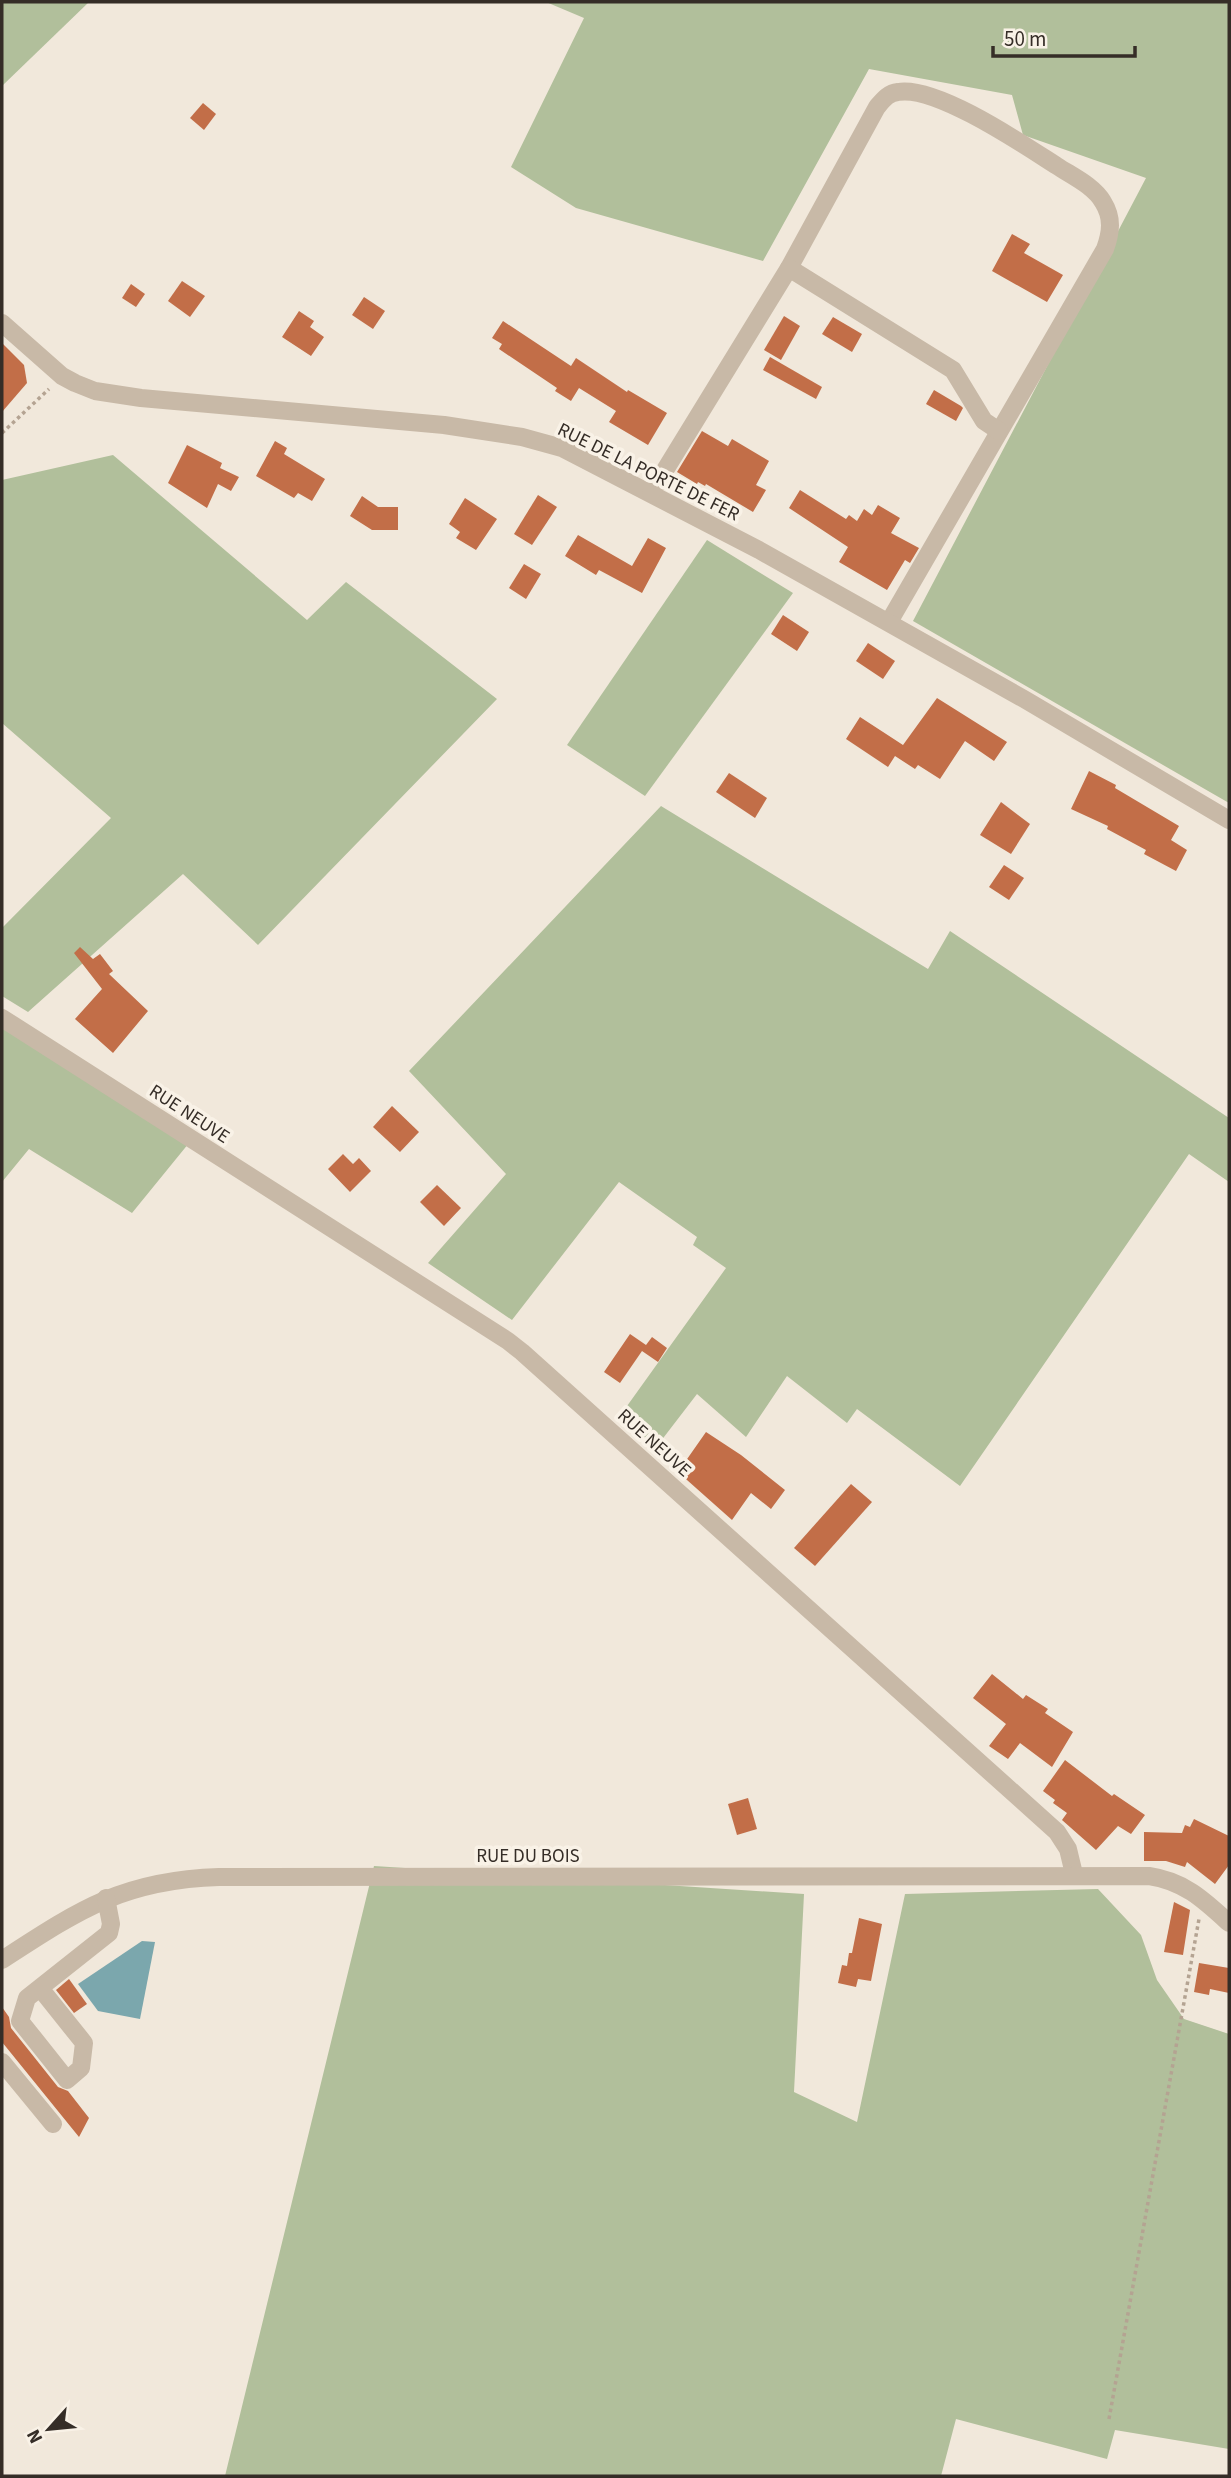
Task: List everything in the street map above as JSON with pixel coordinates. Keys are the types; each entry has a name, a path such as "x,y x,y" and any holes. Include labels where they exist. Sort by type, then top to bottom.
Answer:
{"street":[{"path":"651,493 789,268 877,107 890,94 899,91 924,95 957,107 1006,134 1090,188 1102,200 1108,212 1110,233 1105,248 889,622"},
{"path":"789,268 953,370 984,421 999,431"},
{"name":"RUE DE LA PORTE DE FER","path":"2,323 62,376 109,394 444,425 523,437 571,451 889,622 1229,820"},
{"name":"RUE NEUVE","path":"2,1018 523,1352 1057,1832 1068,1849 1074,1874"},
{"path":"1074,1874 1163,1878 1183,1885 1229,1923"},
{"name":"RUE DU BOIS","path":"2,1960 70,1916 106,1898 153,1884 219,1877 1074,1874"},
{"path":"40,1988 84,2043 81,2068 67,2080 20,2021 27,1998 109,1933 111,1924 106,1898"},
{"path":"2,2062 53,2124"}],"path":[{"path":"2,433 62,376"},
{"path":"1109,2418 1195,1935 1204,1900"}],"green space":[{"path":"2,2 89,2 2,86"},
{"path":"546,2 1229,2 1229,803 913,621 1146,178 1023,135 1012,95 869,69 763,261 576,208 511,167 584,18"},
{"path":"113,455 307,620 346,582 497,699 258,945 183,874 28,1012 2,996 2,928 111,818 2,723 2,480"},
{"path":"707,540 793,593 645,796 567,745"},
{"path":"661,806 928,969 950,931 1229,1118 1229,1182 1189,1154 960,1486 857,1409 847,1423 787,1376 746,1437 697,1394 654,1450 622,1413 726,1268 693,1245 697,1237 619,1182 512,1320 428,1263 506,1174 409,1071"},
{"path":"2,1021 189,1143 132,1213 29,1149 2,1182"},
{"path":"374,1866 804,1894 794,2092 857,2122 905,1894 1098,1889 1141,1935 1157,1980 1184,2019 1229,2034 1229,2449 1115,2430 1107,2459 956,2419 941,2476 225,2476"}],"water":[{"path":"142,1941 155,1942 140,2019 98,2011 78,1984"}],"building":[{"path":"203,103 216,114 204,130 190,118"},
{"path":"1012,234 1030,244 1024,253 1063,275 1047,302 992,271"},
{"path":"182,281 205,296 190,317 168,301"},
{"path":"131,284 145,294 136,307 122,298"},
{"path":"364,297 385,311 373,329 352,315"},
{"path":"299,311 314,321 310,327 324,337 311,356 282,337"},
{"path":"784,316 800,326 781,360 764,350"},
{"path":"833,317 862,334 852,352 822,334"},
{"path":"503,321 571,366 576,358 627,392 628,390 667,413 648,445 609,422 616,411 579,388 571,401 555,391 557,388 499,349 502,344 492,338"},
{"path":"2,343 24,365 27,383 2,412"},
{"path":"770,357 822,387 816,399 763,370"},
{"path":"934,390 963,408 956,421 926,404"},
{"path":"702,431 728,446 732,439 769,461 756,485 766,490 753,512 706,484 697,484 677,472"},
{"path":"275,441 287,448 284,454 325,479 312,501 298,493 294,498 256,476"},
{"path":"187,445 222,463 220,468 239,477 231,491 218,484 207,508 168,483"},
{"path":"800,490 846,519 849,515 857,521 864,509 872,515 878,505 900,518 891,533 919,548 910,563 905,560 887,590 839,562 848,547 789,508"},
{"path":"538,495 557,507 532,545 514,534"},
{"path":"362,496 378,507 398,507 398,530 372,530 350,516"},
{"path":"465,498 497,519 476,550 456,538 460,532 449,524"},
{"path":"578,535 632,566 648,538 666,548 642,593 599,570 596,575 565,556"},
{"path":"524,564 541,574 526,599 509,588"},
{"path":"783,615 809,632 797,651 771,634"},
{"path":"868,643 895,661 883,679 856,661"},
{"path":"937,698 1007,742 994,761 965,741 940,779 918,765 915,769 895,756 888,767 846,739 860,717 903,745"},
{"path":"1089,771 1116,785 1115,788 1179,826 1171,840 1187,850 1176,871 1144,854 1146,850 1107,829 1108,826 1071,809"},
{"path":"729,773 767,798 755,818 716,792"},
{"path":"1001,802 1030,824 1011,854 980,835"},
{"path":"1004,865 1024,878 1009,900 989,887"},
{"path":"80,947 93,959 100,954 113,971 109,974 148,1011 113,1053 75,1019 102,989 74,953"},
{"path":"392,1106 419,1132 400,1152 373,1127"},
{"path":"343,1154 353,1164 359,1158 371,1171 350,1192 328,1169"},
{"path":"437,1185 461,1208 444,1226 420,1202"},
{"path":"630,1334 646,1345 652,1337 667,1348 658,1362 642,1351 620,1383 604,1372"},
{"path":"706,1432 741,1455 785,1490 771,1509 751,1493 732,1520 678,1472"},
{"path":"851,1484 872,1502 815,1566 794,1548"},
{"path":"992,1674 1023,1699 1026,1695 1048,1709 1045,1713 1073,1732 1052,1767 1020,1743 1008,1759 989,1746 1006,1724 973,1698"},
{"path":"1065,1760 1112,1796 1114,1794 1145,1815 1131,1834 1118,1826 1096,1850 1062,1820 1067,1813 1043,1791"},
{"path":"748,1798 757,1829 737,1835 728,1804"},
{"path":"1194,1819 1229,1836 1229,1865 1215,1884 1187,1862 1185,1867 1166,1861 1144,1861 1144,1832 1182,1833 1185,1825 1190,1827"},
{"path":"1174,1902 1190,1910 1183,1955 1164,1952"},
{"path":"859,1918 882,1924 871,1981 858,1979 856,1987 838,1983 842,1965 847,1966 849,1953 852,1953"},
{"path":"1199,1963 1229,1968 1229,1993 1210,1989 1209,1995 1194,1992"},
{"path":"69,1979 87,2004 74,2013 56,1990"},
{"path":"2,2007 9,2017 11,2028 58,2087 68,2091 89,2118 79,2137 2,2042"}]}
